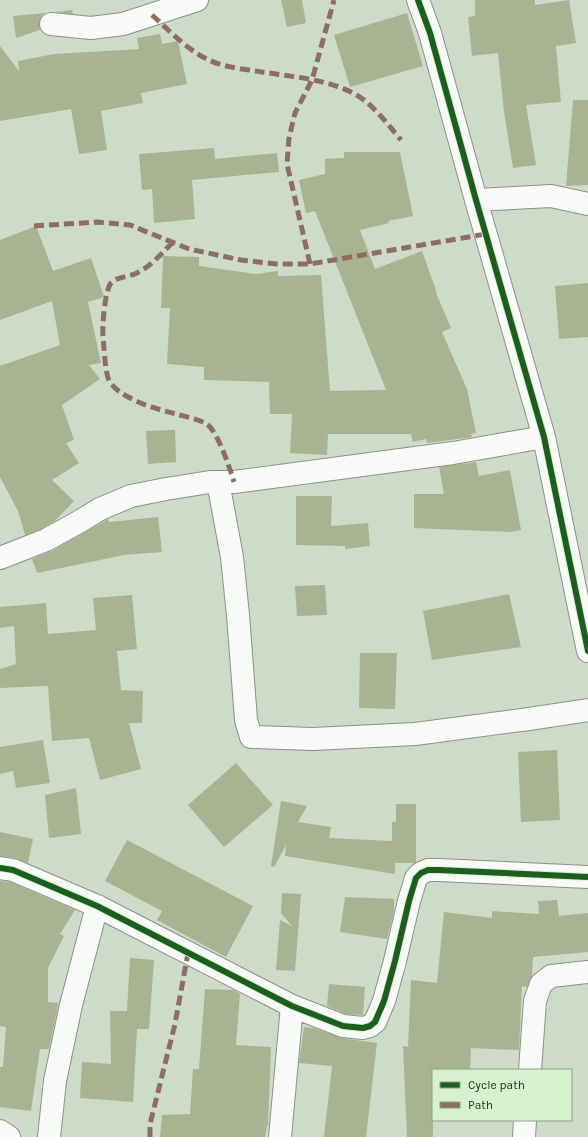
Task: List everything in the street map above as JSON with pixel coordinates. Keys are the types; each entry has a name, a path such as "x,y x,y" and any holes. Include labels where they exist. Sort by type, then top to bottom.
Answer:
{"street":[{"path":"50,24 91,28 124,24 197,0"},
{"path":"418,0 430,33 544,437 588,651"},
{"path":"476,200 551,196 588,204"},
{"path":"0,558 46,540 100,509 131,496 210,482 234,482 453,453 544,437"},
{"path":"218,482 232,557 246,720 251,737 313,739 415,734 588,710"},
{"path":"0,868 13,870 97,906 292,1006 343,1026 363,1028 370,1026 375,1022 384,1001 395,962 411,893 416,878 421,873 428,870 439,870 588,877"},
{"path":"49,1137 56,1081 71,1005 97,906"},
{"path":"530,1069 536,1001 541,984 551,976 588,972"},
{"path":"280,1137 292,1006"},
{"path":"524,1137 525,1121"},
{"path":"0,1131 8,1137"}],"building":[{"path":"281,0 302,0 306,23 287,27"},
{"path":"475,0 535,0 535,5 569,0 576,43 556,46 561,102 526,105 536,165 513,168 504,112 498,53 472,56 468,17 475,16"},
{"path":"72,10 73,14 55,12"},
{"path":"45,13 39,22 40,30 16,38 13,16"},
{"path":"407,13 423,66 350,87 334,35"},
{"path":"160,34 162,44 178,41 187,84 141,93 143,103 101,111 107,150 79,154 71,109 0,121 0,46 19,71 18,61 54,54 139,49 137,38"},
{"path":"573,100 588,100 588,185 566,186"},
{"path":"214,148 215,159 277,153 279,172 192,180 195,219 154,223 152,189 142,190 139,154"},
{"path":"344,152 400,152 413,216 388,221 389,223 360,230 375,269 422,251 436,293 451,328 442,332 467,389 476,433 471,434 472,437 427,443 426,439 413,442 411,434 328,434 327,455 290,453 292,414 270,414 269,382 204,380 204,367 167,364 170,308 161,308 163,256 199,257 199,266 256,274 278,271 278,276 321,275 330,391 386,390 315,211 306,213 299,180 325,174 325,159 344,158"},
{"path":"36,226 53,271 91,258 104,297 88,302 101,363 89,365 100,379 62,405 74,440 66,443 79,463 52,480 74,501 55,521 41,529 25,535 18,511 0,477 0,366 60,345 52,301 0,320 0,240"},
{"path":"588,283 588,337 559,339 555,286"},
{"path":"175,430 176,462 148,464 146,431"},
{"path":"476,462 479,476 510,470 521,530 510,532 414,528 414,494 444,494 439,467"},
{"path":"296,496 332,496 331,526 368,523 370,546 345,549 345,546 296,545"},
{"path":"158,517 162,552 124,555 37,573 32,559 52,551 108,519 109,522"},
{"path":"325,585 327,615 297,616 295,586"},
{"path":"509,594 521,647 432,660 423,611"},
{"path":"132,595 137,649 117,651 121,690 143,691 142,723 129,723 141,769 100,780 89,738 52,741 48,686 0,688 0,669 16,664 14,626 0,628 0,607 46,603 48,634 96,630 93,598"},
{"path":"360,653 397,653 395,709 359,708"},
{"path":"43,740 50,783 16,788 13,771 0,774 0,747"},
{"path":"557,750 560,820 521,822 518,752"},
{"path":"236,763 273,805 224,847 188,805"},
{"path":"76,788 81,834 49,838 45,795"},
{"path":"281,801 307,806 298,822 331,827 329,838 392,841 392,822 396,822 396,804 416,804 416,862 395,863 395,874 285,856 286,845 274,867 271,866"},
{"path":"0,832 33,839 28,863 15,858 0,856"},
{"path":"127,840 253,906 226,957 157,920 162,911 105,881"},
{"path":"0,881 10,882 75,910 60,934 64,936 48,968 48,1002 58,1003 49,1049 40,1049 31,1111 0,1107 0,1067 3,1067 6,1027 0,1026"},
{"path":"282,893 301,894 295,971 276,970 280,920 292,926 281,913"},
{"path":"345,897 394,899 394,911 387,939 340,932"},
{"path":"557,900 559,916 588,913 588,952 533,957 532,976 527,987 522,986 519,1050 471,1048 470,1069 432,1069 433,1137 407,1137 403,1046 408,1047 411,980 437,983 444,912 492,918 492,911 539,914 538,901"},
{"path":"130,958 154,960 149,1029 137,1029 133,1102 80,1098 82,1062 111,1064 110,1011 127,1011"},
{"path":"329,984 365,987 363,1015 346,1014 327,1006"},
{"path":"205,989 234,990 240,994 236,1045 271,1047 268,1126 265,1137 160,1137 162,1115 190,1114 193,1069 199,1069"},
{"path":"304,1027 313,1028 342,1038 377,1043 366,1137 324,1137 332,1066 299,1063"}],"marked path":[{"path":"310,264 287,164 289,138 295,113 312,80 334,0"},
{"path":"152,15 186,46 215,63 235,68 315,80 353,93 374,109 401,140"},
{"path":"34,226 97,222 130,225 189,249 241,260 277,264 310,264 486,234"},
{"path":"173,242 144,269 136,274 117,279 111,283 109,287 104,308 103,331 105,363 108,378 112,385 119,391 138,402 196,419 207,424 219,442 234,482"},
{"path":"150,1137 150,1124 175,1024 188,953"}],"cycle path":[{"path":"418,0 430,33 544,437 588,651"},
{"path":"0,868 13,870 97,906 292,1006 343,1026 363,1028 370,1026 375,1022 384,1001 409,901 416,878 421,873 428,870 439,870 588,877"}]}
